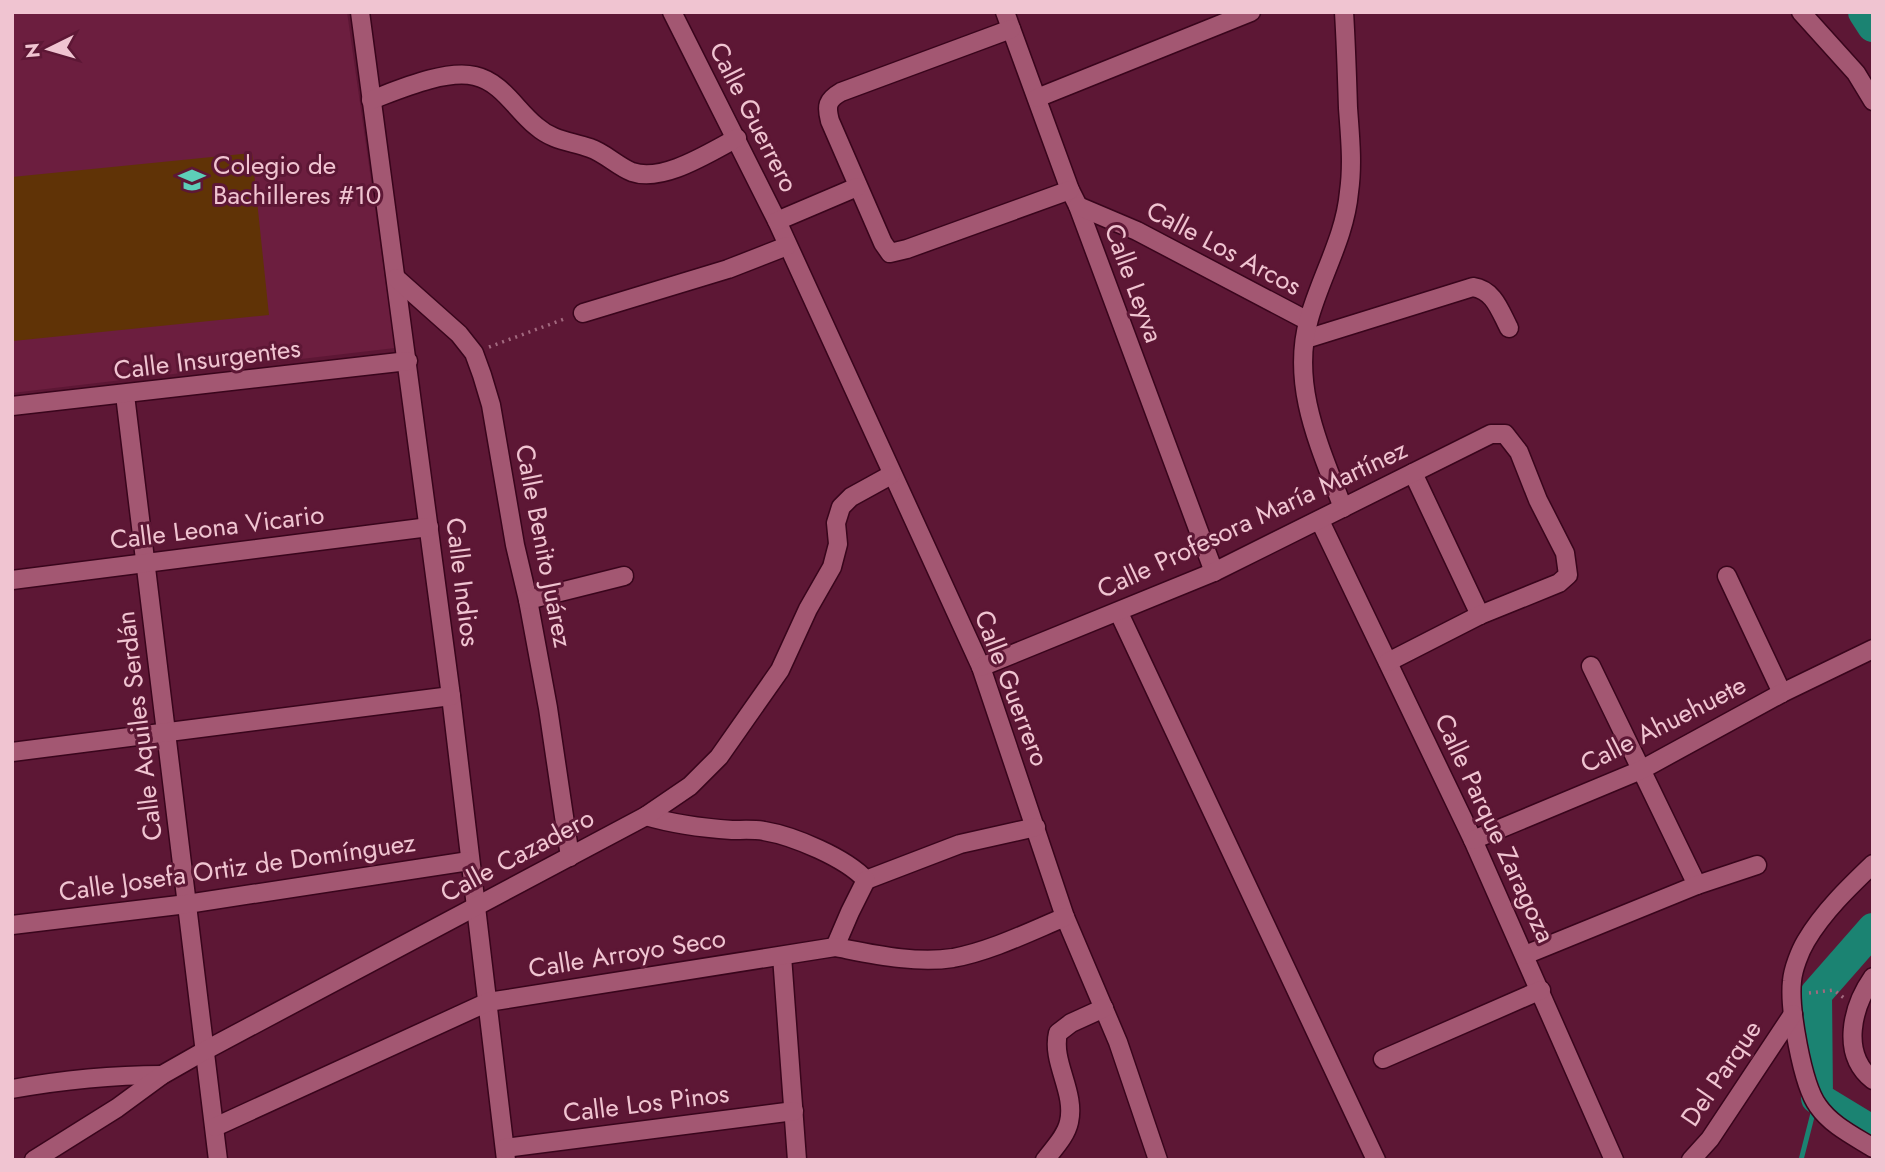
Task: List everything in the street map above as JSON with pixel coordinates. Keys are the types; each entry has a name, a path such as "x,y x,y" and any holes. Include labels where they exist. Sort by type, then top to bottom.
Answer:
{"street":[{"name":"Calle Indios","path":"360,12 451,696 505,1154"},
{"name":"Calle Guerrero","path":"672,12 777,221 981,667 1065,917 1118,1042 1158,1160"},
{"path":"1037,98 1251,12"},
{"path":"1343,508 1313,428 1302,362 1307,330 1343,222 1349,195 1351,165 1344,12"},
{"path":"1801,12 1856,73 1873,100"},
{"path":"1008,21 860,84 829,101 827,106 830,121 857,187 883,243 891,253 1074,198"},
{"name":"Calle Leyva","path":"1008,21 1214,572"},
{"path":"371,100 421,82 459,74 475,76 495,86 537,128 548,135 593,149 628,170 640,174 661,173 737,138"},
{"path":"777,221 857,187"},
{"name":"Calle Los Arcos","path":"1074,198 1137,231 1307,330"},
{"path":"583,313 728,269 787,246"},
{"name":"Calle Benito Juárez","path":"396,278 449,323 474,353 491,405 515,545 548,708 570,857"},
{"path":"1307,330 1473,287 1485,290 1493,298 1510,328"},
{"name":"Calle Insurgentes","path":"12,406 408,361"},
{"name":"Calle Aquiles Serdán","path":"125,395 218,1160"},
{"name":"Calle Profesora María Martínez","path":"981,667 1214,572 1491,434 1505,434 1519,452 1538,500 1565,553 1568,575 1559,583 1531,596 1480,615"},
{"path":"1388,662 1480,615 1413,472"},
{"name":"Calle Cazadero","path":"34,1160 117,1108 162,1075 646,816 690,786 719,757 780,670 808,609 832,567 838,544 836,523 841,508 851,497 891,475"},
{"name":"Calle Parque Zaragoza","path":"1320,521 1473,839 1614,1160"},
{"name":"Calle Leona Vicario","path":"12,580 429,527"},
{"path":"528,600 624,576"},
{"path":"1727,576 1782,693"},
{"path":"1119,613 1376,1160"},
{"name":"Calle Ahuehuete","path":"1473,839 1641,770 1782,693 1873,649"},
{"path":"1591,666 1697,885"},
{"path":"12,752 451,696"},
{"path":"646,816 678,823 775,834 832,856 858,871 866,880"},
{"path":"835,947 866,880 933,853 1036,827"},
{"name":"Calle Josefa Ortiz de Domínguez","path":"12,925 187,904 469,861"},
{"path":"1873,864 1834,903 1805,941 1792,980 1793,1014 1805,1074 1816,1105 1831,1121 1873,1148"},
{"path":"1525,955 1697,885 1757,865"},
{"name":"Calle Arroyo Seco","path":"215,1127 488,1002 835,947 891,957 950,958 987,948 1065,917"},
{"path":"782,956 797,1160"},
{"path":"1873,977 1857,1011 1852,1038 1855,1057 1860,1067 1873,1080"},
{"path":"1383,1059 1541,990"},
{"path":"1045,1160 1063,1136 1070,1118 1057,1046 1058,1033 1071,1023 1104,1008"},
{"name":"Del Parque","path":"1691,1160 1710,1139 1793,1014"},
{"path":"12,1088 62,1080 162,1075"},
{"name":"Calle Los Pinos","path":"505,1154 794,1111"}],"path":[{"path":"474,353 583,313"},
{"path":"1804,994 1837,992"}],"shaded area":[{"name":"Colegio de Bachilleres #10","path":"12,12 347,12 395,348 12,393"},
{"path":"252,153 269,315 13,341 12,177"}],"waterway":[{"path":"1864,12 1873,26"},
{"path":"1873,929 1816,994 1817,1098 1873,1132"},
{"path":"1801,1160 1814,1109"}],"place":[{"name":"Colegio de Bachilleres #10","path":"192,180"}]}
